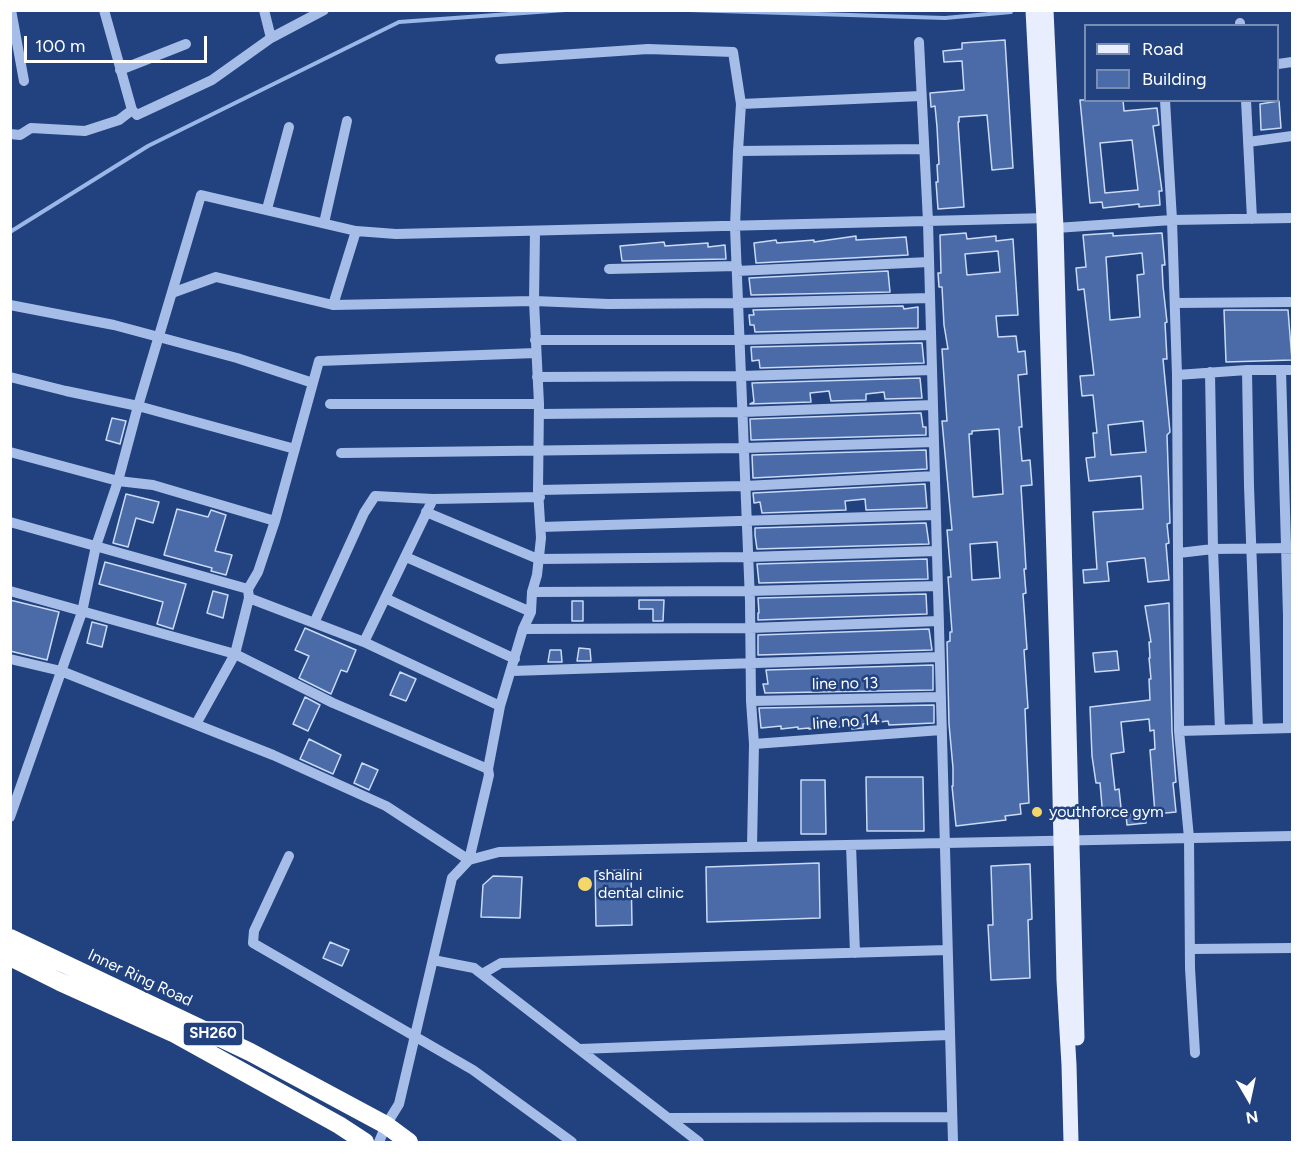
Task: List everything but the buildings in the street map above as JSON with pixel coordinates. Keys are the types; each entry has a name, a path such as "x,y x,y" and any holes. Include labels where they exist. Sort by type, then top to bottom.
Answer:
{"highway":[{"name":"Inner Ring Road","path":"10,938 250,1052 382,1134 409,1143"},
{"path":"10,957 173,1033 339,1125 365,1143"}],"main road":[{"path":"1040,13 1052,221 1067,841 1080,1143"},
{"path":"1067,841 1064,980 1071,1143"}],"street":[{"path":"11,10 24,81"},
{"path":"104,10 132,110 137,115 212,80 271,38 324,10"},
{"path":"264,10 271,38"},
{"path":"919,42 928,222 943,843 953,1143"},
{"path":"120,69 186,44"},
{"path":"500,59 648,49 733,52 741,104 735,227 754,744 752,847"},
{"path":"741,104 921,96"},
{"path":"1165,102 1177,375 1179,731 1189,838 1190,969 1195,1053"},
{"path":"1246,102 1252,219"},
{"path":"10,134 21,135 31,128 85,130 119,120 132,110"},
{"path":"324,223 347,122"},
{"path":"267,209 289,127"},
{"path":"1248,142 1293,136"},
{"path":"738,151 924,149"},
{"path":"10,818 82,612 96,546 118,481 201,195 356,231 396,234 928,222 1293,218"},
{"path":"333,305 356,231"},
{"path":"382,1134 399,1104 452,878 469,860 489,775 488,769 500,706 523,629 531,612 541,527 534,301 535,231"},
{"path":"609,268 737,269 929,262"},
{"path":"172,293 216,277 333,305 534,301 738,303 930,298"},
{"path":"1175,303 1293,302"},
{"path":"10,305 114,325 237,358 313,383"},
{"path":"536,340 740,340 931,335"},
{"path":"196,724 236,654 249,594 275,521 319,361 536,353"},
{"path":"537,377 741,376 932,370"},
{"path":"1177,375 1247,370 1293,370"},
{"path":"1247,370 1258,729"},
{"path":"1179,731 1290,728 1289,548 1281,370"},
{"path":"1210,372 1213,549 1220,730"},
{"path":"10,377 138,406 295,449"},
{"path":"330,404 742,412 933,405"},
{"path":"341,453 934,442"},
{"path":"10,452 118,481 153,485 275,521"},
{"path":"315,623 364,513 375,496 433,499 935,476"},
{"path":"364,642 433,499"},
{"path":"426,512 538,559 748,557 937,551"},
{"path":"541,527 936,515"},
{"path":"10,522 96,546 249,594 364,642 500,706"},
{"path":"1179,553 1213,549 1289,548"},
{"path":"406,557 531,612"},
{"path":"532,592 749,591 938,586"},
{"path":"10,591 236,654 333,703 488,769"},
{"path":"385,598 515,659"},
{"path":"523,629 750,628 939,621"},
{"path":"512,671 939,657"},
{"path":"10,659 61,671 273,755 386,806 469,860 499,852 1293,836"},
{"name":"line no 13","path":"751,701 940,698"},
{"name":"line no 14","path":"754,744 941,730"},
{"path":"851,845 855,953"},
{"path":"289,856 254,931 253,943 473,1070 572,1143"},
{"path":"1191,949 1293,948"},
{"path":"482,974 501,963 946,950"},
{"path":"433,960 474,968 699,1143"},
{"path":"580,1049 949,1035"},
{"path":"669,1118 952,1117"}],"waterway":[{"path":"10,232 148,146 399,22 565,10"},
{"path":"689,10 945,18 1011,12"}],"place":[{"name":"youthforce gym","path":"1037,812"},
{"name":"shalini dental clinic","path":"585,884"}]}
